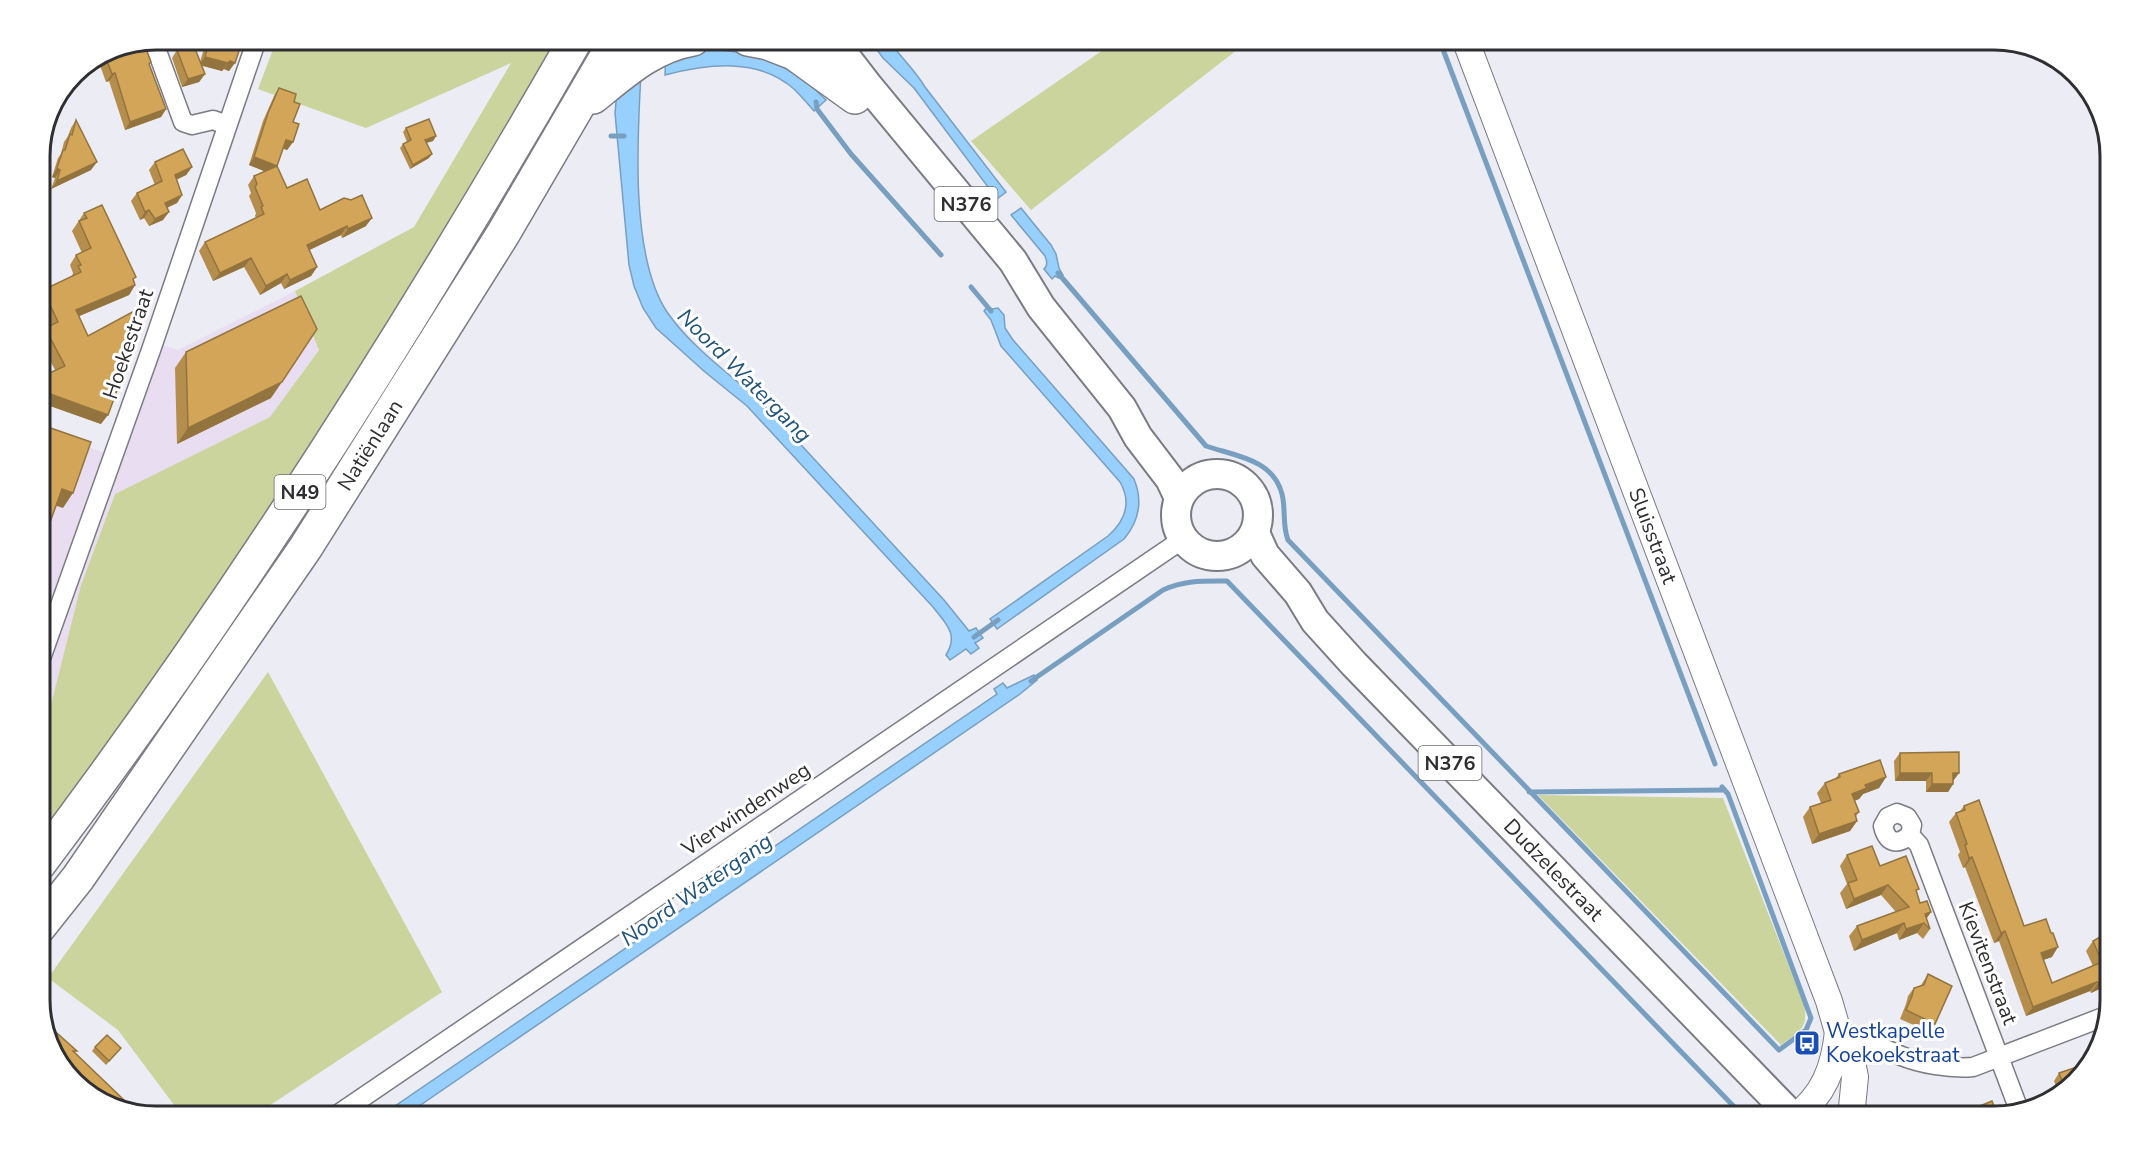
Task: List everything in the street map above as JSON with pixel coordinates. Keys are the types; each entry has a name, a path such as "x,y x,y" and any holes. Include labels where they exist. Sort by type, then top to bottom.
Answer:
{"highway":[{"name":"Natiënlaan","path":"50,849 176,675 270,538 465,228 570,50"},
{"name":"Natiënlaan","path":"50,913 78,878 306,547 503,234 611,50"},
{"path":"573,114 627,68 659,50"},
{"path":"786,50 794,53 855,97"}],"main road":[{"name":"N376","path":"815,50 999,271 1041,307"},
{"name":"N376","path":"840,50 1013,261 1041,307 1122,408 1138,437 1170,479 1179,498"},
{"name":"N376","path":"1122,408 1148,426 1184,466 1203,476"},
{"path":"1219,474 1235,478 1248,487 1257,501 1259,517 1255,533 1245,546 1233,554 1220,557 1206,555 1193,549 1183,539 1177,525 1176,511 1179,498 1190,485 1203,476 1219,474"},
{"name":"Dudzelestraat","path":"1255,533 1264,555 1298,593 1315,621 1783,1106"},
{"name":"Dudzelestraat","path":"1233,554 1243,560 1286,605 1315,621"}],"street":[{"path":"157,50 183,122 192,125 213,120 227,125"},
{"name":"Hoekestraat","path":"50,633 151,350 253,50"},
{"name":"Sluisstraat","path":"1469,50 1829,1000 1838,1032 1851,1057 1855,1077 1852,1106"},
{"name":"Vierwindenweg","path":"350,1106 1183,539"},
{"name":"Kievitenstraat","path":"1910,835 1919,845 2017,1104"},
{"path":"1838,1032 1859,1036 1902,1057 1955,1069 1973,1068 2098,1019"},
{"name":"Sluisstraat","path":"1805,1106 1823,1087 1832,1069 1838,1032"}],"shaded area":[{"path":"295,291 319,350 270,417 115,494 81,585 50,715 50,433 118,458 158,344 178,350"}],"green space":[{"path":"273,50 551,50 457,210 257,529 50,822 50,709 81,585 115,494 270,417 319,350 295,291 414,227 511,63 366,128 258,89"},
{"path":"1103,50 1237,50 1031,210 971,141"},
{"path":"268,672 442,992 269,1106 175,1106 118,1030 50,979 50,975"},
{"path":"1538,795 1723,798 1804,1005 1805,1020 1801,1029 1781,1045"}],"water":[{"path":"621,50 642,50 638,141 640,218 645,253 654,285 667,312 702,351 768,409 944,600 969,631 976,628 983,638 975,643 979,648 971,654 966,649 950,660 946,655 950,648 951,635 933,607 747,406 656,328 643,308 629,265 615,113"},
{"path":"666,50 736,52 765,59 778,65 803,80 826,100 814,111 795,90 781,79 749,68 716,66 665,75"},
{"path":"877,50 896,50 1006,192 997,199 914,88"},
{"path":"1021,208 1056,254 1063,275 1059,278 1055,276 1052,279 1044,269 1047,263 1045,256 1011,215"},
{"path":"988,306 992,309 998,308 1004,315 1005,328 1013,340 1134,479 1139,503 1134,525 1124,539 997,629 990,619 1114,530 1125,511 1126,497 1120,482 1001,346 991,320 984,311"},
{"path":"1034,675 1037,680 1020,694 419,1106 395,1106 997,694 994,689 1003,683 1007,688"}],"building":[{"path":"146,50 151,62 149,64 166,109 130,122 115,73 112,74 107,61"},
{"path":"177,50 196,50 205,74 188,79"},
{"path":"207,50 239,50 235,63 205,57"},
{"path":"279,88 296,94 294,102 300,104 293,122 299,124 293,142 286,140 277,166 254,157 268,113"},
{"path":"429,119 436,136 425,140 432,154 413,165 403,144 411,140 406,128"},
{"path":"76,120 97,162 57,181 60,170 57,168 70,134 72,135"},
{"path":"183,149 192,167 175,175 182,195 165,203 169,212 155,219 149,210 145,212 137,193 162,181 155,162"},
{"path":"277,166 287,188 307,179 320,210 344,198 351,200 362,195 372,218 348,229 347,226 307,245 317,267 290,280 287,274 266,286 251,258 220,273 205,242 264,214 255,187 257,184 254,176"},
{"path":"102,205 136,277 133,279 135,285 76,310 88,336 149,303 108,415 50,394 50,373 65,366 50,338 50,326 58,322 50,305 50,287 81,272 78,266 81,265 76,255 91,248 79,221 87,218 84,213"},
{"path":"301,296 317,329 282,382 188,428 186,352"},
{"path":"50,428 91,442 73,493 62,489 50,522"},
{"path":"1959,752 1959,773 1953,773 1953,784 1932,784 1932,773 1900,773 1900,753"},
{"path":"1880,760 1886,777 1865,785 1867,788 1852,794 1859,812 1855,814 1857,821 1819,834 1810,807 1831,800 1825,783 1840,777 1839,774"},
{"path":"1979,800 2024,926 2046,919 2053,933 2058,947 2041,953 2052,983 2100,963 2100,982 2033,1007 2005,931 2001,933 1972,857 1969,858 1965,845 1967,844 1956,813 1965,810 1964,806"},
{"path":"1872,846 1880,866 1906,856 1919,889 1916,890 1920,903 1927,901 1931,912 1925,914 1930,929 1924,923 1906,929 1904,923 1862,940 1857,926 1909,907 1888,885 1854,899 1848,883 1857,880 1847,855"},
{"path":"2100,937 2100,957 2093,941"},
{"path":"1928,974 1952,986 1935,1024 1906,1010 1914,988 1924,985"},
{"path":"54,1030 77,1051 73,1051 125,1101 108,1096 86,1080 67,1060"},
{"path":"107,1035 121,1048 109,1061 95,1047"},
{"path":"2075,1068 2062,1081 2059,1073"},
{"path":"1992,1101 1994,1106 1980,1106"}],"waterway":[{"path":"1443,50 1715,764"},
{"path":"816,102 817,109 851,154 941,255"},
{"path":"611,136 624,136"},
{"path":"1058,273 1206,446 1252,461 1270,473 1282,494 1288,540 1779,1050 1806,1030 1811,1018 1728,794 1722,787"},
{"path":"971,287 991,311"},
{"path":"1031,681 1163,590 1187,583 1227,581 1733,1106"},
{"path":"974,637 998,620"},
{"path":"1529,792 1723,790"}],"place":[{"name":"Westkapelle Koekoekstraat","path":"1807,1043"}],"water label":[{"name":"Noord Watergang","path":"745,375"},
{"name":"Noord Watergang","path":"696,889"}]}
